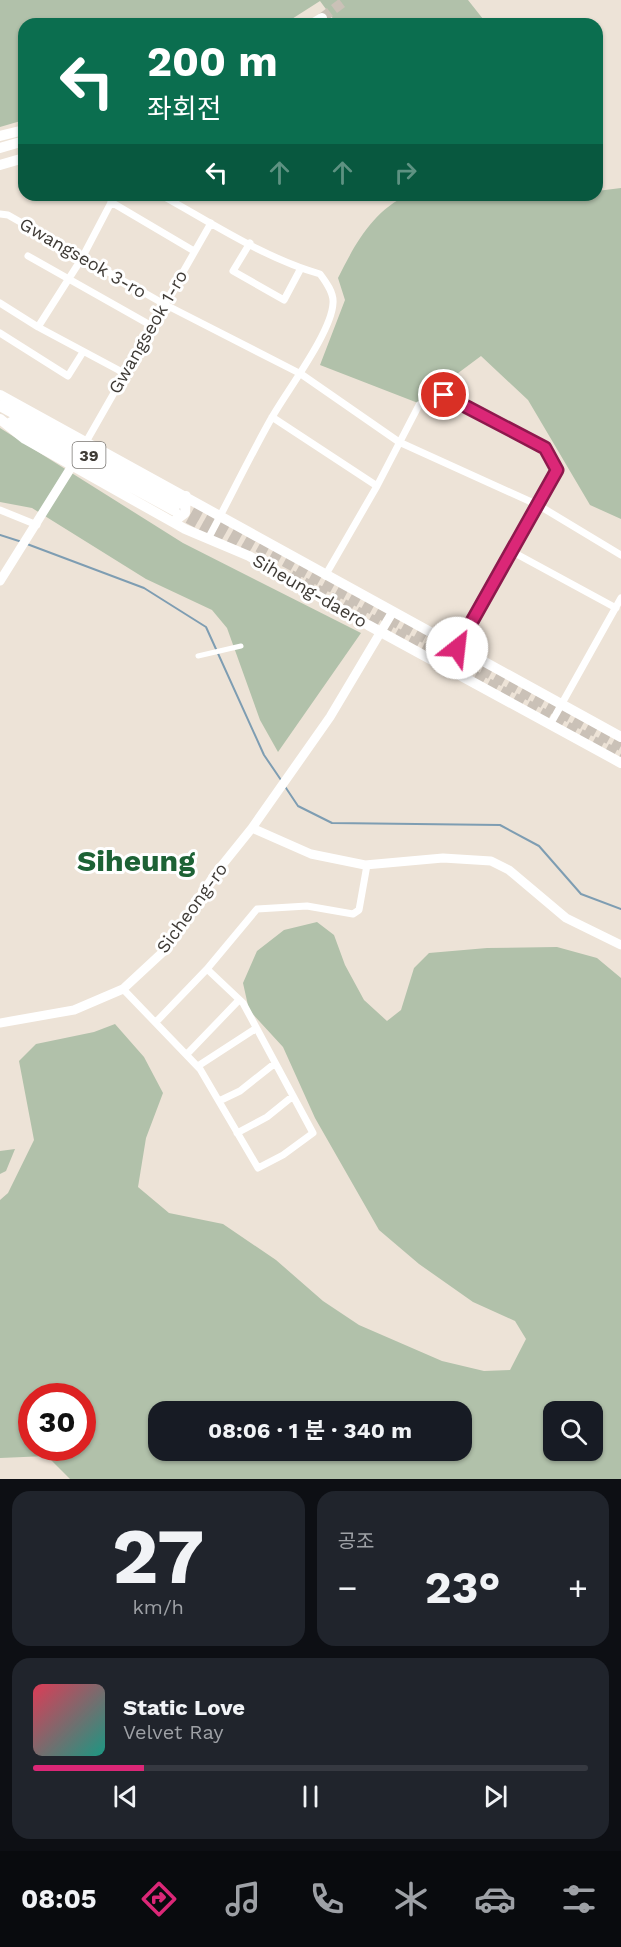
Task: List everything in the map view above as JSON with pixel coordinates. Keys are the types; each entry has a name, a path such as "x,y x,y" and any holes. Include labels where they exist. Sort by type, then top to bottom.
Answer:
{"main road":[{"path":"0,136 18,132"},
{"path":"0,148 18,143"},
{"path":"0,165 18,160"},
{"name":"Siheung-daero","path":"0,394 86,442 178,508 209,537 249,556 381,632 621,763"},
{"name":"Siheung-daero","path":"0,406 178,508"},
{"name":"Siheung-daero","path":"0,418 178,508"},
{"name":"Siheung-daero","path":"0,418 25,439 72,466 178,508 220,516 392,613 621,737"},
{"path":"249,556 249,545 260,539"}],"street":[{"path":"38,327 82,258 112,201"},
{"path":"116,201 194,251"},
{"path":"172,201 250,243 301,268 320,274 329,288 333,302 330,316 301,374 272,417 209,537"},
{"name":"Gwangseok 3-ro","path":"0,214 8,215 164,304 301,374 399,441 538,505 621,555"},
{"name":"Gwangseok 1-ro","path":"86,442 211,223"},
{"path":"250,243 233,271 284,300 301,268"},
{"path":"28,256 152,326"},
{"path":"1,307 124,373"},
{"path":"0,333 68,376 83,352"},
{"path":"325,576 377,486 419,405 429,398 444,395 549,452 556,464 557,474 457,648"},
{"path":"272,417 377,486"},
{"path":"0,581 35,529 72,466"},
{"path":"0,510 35,529"},
{"path":"511,551 616,608"},
{"path":"551,723 621,598"},
{"name":"Sicheong-ro","path":"0,1023 74,1010 123,989 164,951 215,874 252,828 330,717 392,613"},
{"path":"198,656 241,646"},
{"path":"252,828 311,854 367,865 443,858 491,861 509,870 566,918 621,945"},
{"path":"156,1022 207,969 257,909 307,906 353,914 360,910 367,865"},
{"path":"123,989 188,1053 198,1066 258,1168 283,1155 313,1133 239,1000 207,969"},
{"path":"188,1053 239,1000"},
{"path":"198,1066 255,1029"},
{"path":"219,1101 240,1090 274,1064"},
{"path":"237,1133 267,1118 293,1096"}],"green space":[{"path":"0,0 468,0 482,18 333,18 320,1 293,18 18,18 18,122 0,127"},
{"path":"621,188 621,519 590,505 528,400 481,356 418,403 320,365 345,300 338,278 366,230 375,219 396,202 603,201 603,190"},
{"path":"0,428 183,543 361,633 278,752 260,720 227,628 212,610 146,579 32,508 0,502"},
{"path":"317,922 334,935 345,965 364,1000 387,1021 401,1010 414,968 429,953 487,948 557,947 597,958 621,978 621,1479 70,1479 52,1461 96,1461 96,1383 18,1383 18,1457 0,1458 0,1200 8,1193 34,1140 19,1061 36,1044 94,1032 115,1024 144,1057 163,1093 146,1138 138,1187 169,1213 223,1224 276,1260 323,1301 359,1325 442,1361 484,1371 510,1370 526,1339 515,1321 473,1302 419,1264 379,1230 315,1118 283,1047 249,1010 243,983 257,951 284,930"},
{"path":"15,1149 6,1171 0,1174 0,1151"}],"waterway":[{"path":"0,535 22,542"},
{"path":"27,544 144,588 206,627 264,755 281,780"},
{"path":"284,785 298,806 332,823 500,825 539,846 581,894 621,909"}],"tunnel":[{"path":"322,18 346,0"},
{"path":"179,504 621,746"},
{"path":"175,511 251,553"},
{"path":"291,575 621,756"}],"district":[{"name":"Siheung","path":"136,861"}],"route":[{"path":"444,395 545,448 553,458 557,470 557,474 457,648"}]}
